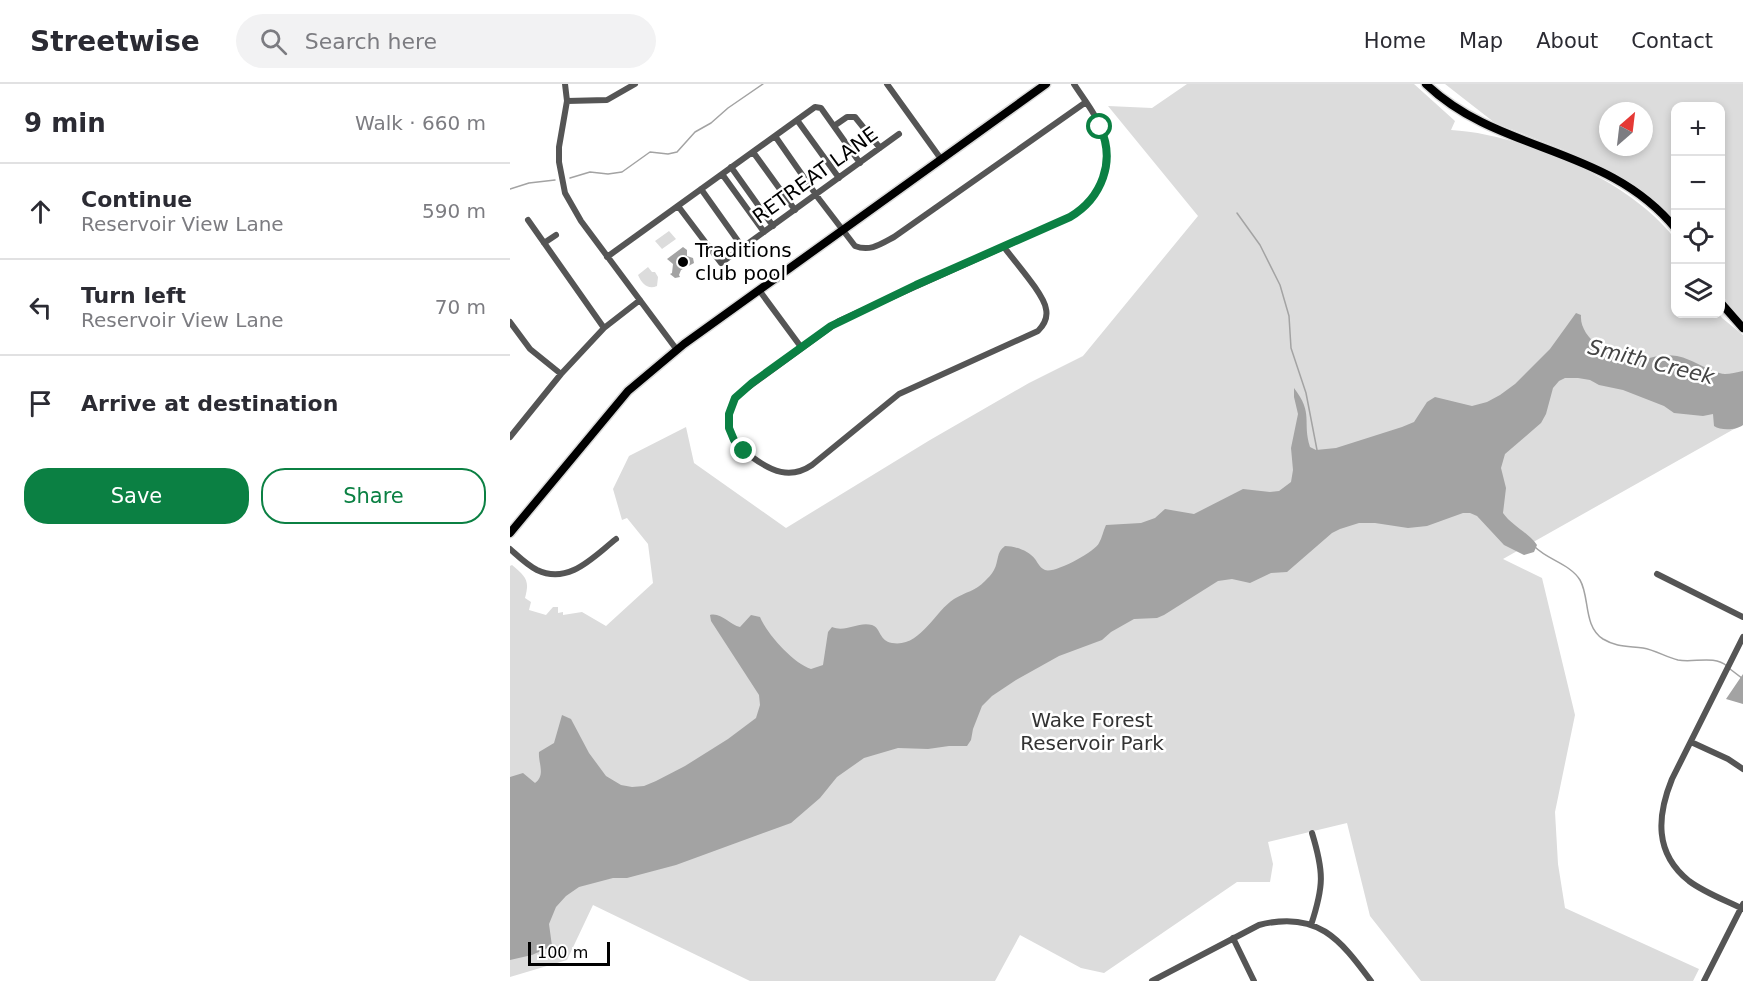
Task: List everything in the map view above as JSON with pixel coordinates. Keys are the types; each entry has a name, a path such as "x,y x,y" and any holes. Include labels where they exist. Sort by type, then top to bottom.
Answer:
{"main road":[{"path":"510,533 628,391 677,350 1046,84"},
{"path":"1426,84 1450,104 1477,121 1583,162 1627,185 1654,205 1671,224"},
{"path":"1725,308 1743,328"}],"street":[{"path":"565,84 567,101 559,147 559,162 565,193 581,221 677,350"},
{"path":"567,101 607,100 635,84"},
{"path":"887,84 941,159"},
{"path":"1004,247 1046,306 1046,317 1038,331 906,390 888,402 807,469 783,473 766,467 738,446 729,428 729,414 732,403 739,393 838,321 1080,211 1090,201 1100,187 1106,168 1106,146 1102,130 1074,84"},
{"path":"775,136 842,230 855,246 863,249 872,248 894,237 1086,102"},
{"path":"607,257 815,107 821,108 860,163"},
{"path":"834,126 847,117 855,117 880,148"},
{"path":"797,120 839,178"},
{"name":"RETREAT LANE","path":"678,206 721,263 899,134"},
{"path":"753,152 795,210"},
{"path":"731,167 773,226"},
{"path":"722,174 764,232"},
{"path":"701,189 743,248"},
{"path":"528,220 604,328"},
{"path":"544,243 556,236"},
{"path":"759,290 801,347"},
{"path":"511,435 561,374 604,328 640,300"},
{"path":"510,322 530,349 561,374"},
{"path":"510,549 534,569 549,574 571,573 616,539"},
{"path":"1657,574 1743,617"},
{"path":"1704,981 1742,907 1690,881 1673,863 1663,842 1660,826 1664,799 1743,637"},
{"path":"1691,742 1728,759 1743,769"},
{"path":"1311,925 1321,896 1322,877 1320,860 1312,833"},
{"path":"1152,981 1259,925 1277,920 1296,921 1329,933 1346,947 1371,981"},
{"path":"1233,938 1254,981"}],"green space":[{"name":"Wake Forest Reservoir Park","path":"1187,84 1414,84 1455,121 1451,130 1480,133 1542,151 1574,164 1632,198 1656,218 1671,235 1671,318 1722,318 1743,335 1743,424 1503,559 1542,578 1575,715 1555,812 1558,864 1565,908 1699,969 1693,981 1421,981 1370,916 1347,823 1268,842 1273,864 1270,882 1237,882 1104,973 1081,968 1020,935 995,981 750,981 593,905 567,960 510,977 510,566 512,565 526,579 525,598 531,602 529,610 546,615 553,607 558,607 558,613 563,612 563,615 582,612 606,626 653,583 648,544 627,518 622,520 613,489 629,456 686,427 694,463 786,528 930,440 1029,383 1083,356 1198,216 1108,106 1152,108"},
{"path":"1445,84 1743,84 1743,321 1725,299 1725,102 1671,102 1671,219 1665,212 1605,169 1562,149 1495,123"},
{"path":"669,231 676,239 662,249 655,241"},
{"path":"648,267 658,277 657,286 646,285 638,275"}],"water":[{"name":"Traditions club pool","path":"683,247 687,250 687,256 693,258 694,263 681,270 680,277 675,278 670,274 673,264 667,259"},
{"name":"Smith Creek","path":"1576,313 1581,315 1585,332 1591,339 1615,356 1632,360 1677,356 1720,373 1743,371 1743,425 1733,429 1721,429 1714,426 1713,414 1703,416 1674,413 1664,406 1623,390 1599,385 1590,380 1565,378 1553,388 1546,414 1541,423 1505,454 1501,468 1506,488 1503,513 1537,545 1534,552 1524,555 1504,545 1477,516 1470,513 1463,513 1427,526 1408,528 1359,523 1340,529 1332,533 1287,572 1271,573 1250,583 1232,579 1218,581 1164,615 1157,618 1134,619 1102,640 1059,656 1016,680 992,696 982,706 967,746 928,749 898,748 864,758 837,777 820,798 791,823 676,865 627,878 613,878 579,887 556,907 549,924 552,946 532,955 510,960 510,777 523,773 535,783 538,780 541,773 539,752 554,743 562,715 571,719 589,753 606,776 621,785 632,787 644,786 685,766 756,718 760,705 759,695 711,621 710,615 718,615 740,627 751,615 760,617 781,647 796,661 811,669 823,665 828,632 832,627 842,629 867,624 875,627 888,642 902,643 911,640 919,635 954,599 985,581 996,567 1000,551 1005,546 1026,551 1045,570 1057,569 1096,547 1106,525 1141,523 1155,518 1165,509 1194,514 1243,489 1279,491 1291,482 1293,470 1291,448 1298,414 1294,388 1306,411 1310,447 1316,450 1336,448 1414,422 1427,402 1435,397 1472,406 1500,395 1515,384 1550,349"},
{"path":"1743,674 1743,704 1726,699"}],"waterway":[{"path":"570,178 590,172 608,174 622,172 650,152 668,154 677,152 695,132 711,123 728,108 763,84"},
{"path":"510,189 529,183 555,180"},
{"path":"1237,213 1260,245 1280,285 1289,316 1291,348 1306,393 1317,450"},
{"path":"1535,547 1571,570 1580,580 1592,627 1603,639 1617,645 1647,649 1678,660 1710,660 1727,666"},
{"path":"1730,669 1743,679"}],"place":[{"name":"Traditions club pool","path":"683,262"}],"route":[{"path":"744,451 734,440 729,428 730,409 735,398 831,326 916,285 1070,217 1086,206 1100,187 1106,168 1105,138 1100,127"}]}
